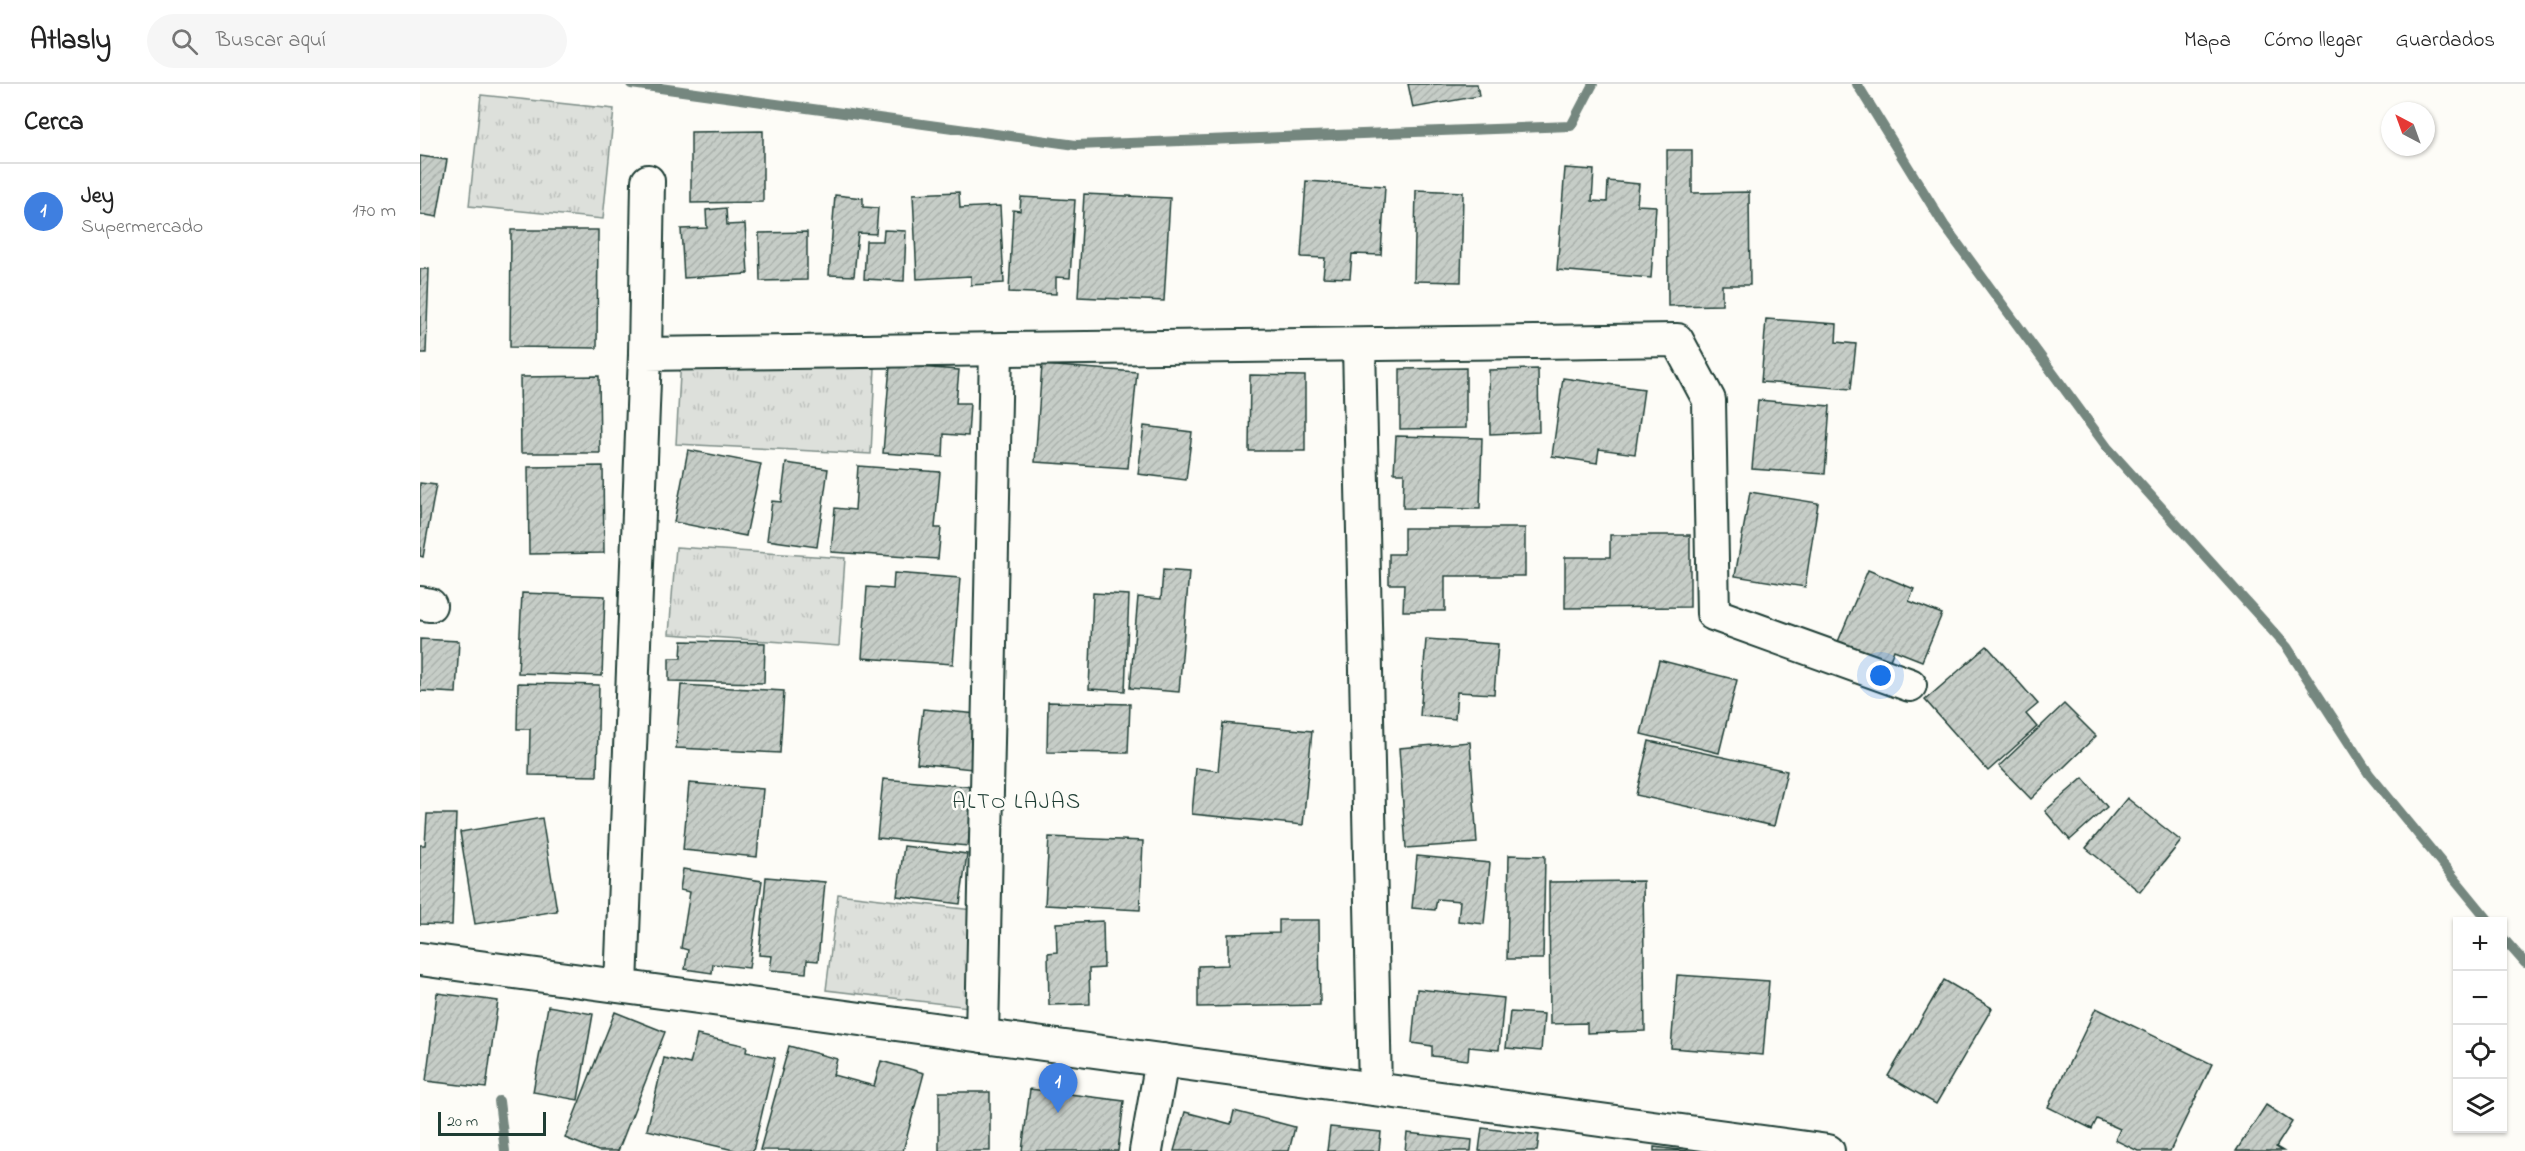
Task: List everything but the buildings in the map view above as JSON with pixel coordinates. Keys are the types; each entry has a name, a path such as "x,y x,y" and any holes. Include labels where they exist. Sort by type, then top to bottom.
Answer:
{"street":[{"path":"621,986 645,354 648,181"},
{"path":"645,354 1677,340 1709,400 1713,614 1910,686"},
{"path":"1359,345 1375,1089"},
{"path":"982,1036 996,350"},
{"path":"420,959 1828,1151"},
{"path":"1146,1151 1162,1060"}],"green space":[{"path":"481,95 614,109 603,219 469,206"},
{"path":"681,358 875,368 871,454 676,444"},
{"path":"676,547 845,558 839,646 669,634"},
{"path":"838,894 981,911 969,1007 826,990"}],"waterway":[{"path":"631,84 1076,145 1571,126 1593,84"},
{"path":"1857,84 1944,225 2107,447 2287,647 2369,774 2486,917"},
{"path":"2507,943 2525,963"},
{"path":"499,1101 505,1151"}],"place":[{"name":"Jey","path":"1058,1113"}],"district":[{"name":"ALTO LAJAS","path":"1017,800"}]}
